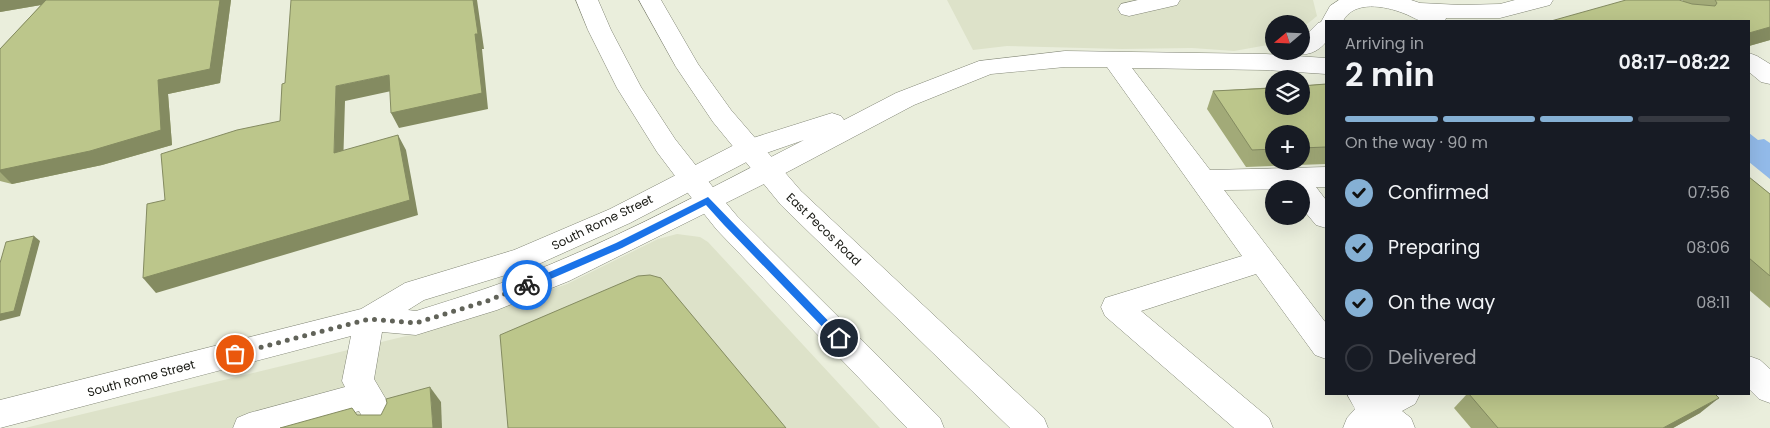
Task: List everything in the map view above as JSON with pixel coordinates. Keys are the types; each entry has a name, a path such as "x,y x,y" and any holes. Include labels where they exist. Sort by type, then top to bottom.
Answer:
{"main road":[{"path":"587,0 616,66 690,178 727,223 928,428"},
{"name":"East Pecos Road","path":"650,0 688,67 749,149 791,198 1032,428"},
{"path":"1129,9 1169,0"},
{"path":"1331,16 1345,5 1360,0 1371,0"},
{"path":"1381,0 1399,3 1419,10 1436,20"},
{"path":"1419,10 1491,16 1542,0"},
{"path":"1310,45 1325,25"},
{"path":"1750,60 1770,52"},
{"path":"905,99 986,67 1065,59 1266,62 1325,66"},
{"path":"1114,60 1325,345"},
{"path":"1266,62 1271,60"},
{"path":"1750,61 1770,76"},
{"name":"South Rome Street","path":"369,319 416,323 487,301 559,273 767,171 905,99"},
{"name":"South Rome Street","path":"0,415 369,319 415,291 522,259 620,216 749,149 905,99"},
{"path":"1204,180 1325,177"},
{"path":"1293,179 1325,217"},
{"path":"1257,428 1116,307 1262,261"},
{"path":"249,428 374,407 358,381 369,319"},
{"path":"1750,370 1770,388"},
{"path":"1374,415 1403,395"}],"shaded area":[{"path":"947,0 1313,0 1317,16 1310,22 1310,15 1265,15 1265,46 1234,51 1192,48 1122,49 1007,46 973,50"},
{"path":"677,234 700,237 708,242 880,428 25,428 431,330 567,284 658,239"}],"water":[{"path":"1750,134 1758,140 1764,139 1770,143 1770,179 1750,163"}],"building":[{"path":"46,0 220,0 210,69 158,80 161,130 90,151 0,170 0,49"},
{"path":"291,0 473,0 478,34 475,34 482,93 391,113 389,75 336,86 334,153 398,135 410,200 143,278 147,204 165,200 161,154 237,130 280,121 282,84 285,83"},
{"path":"1626,0 1679,0 1692,4 1715,6 1717,3 1715,0 1770,0 1770,27 1750,33 1750,20 1555,20"},
{"path":"1325,84 1325,147 1310,148 1310,125 1265,125 1265,149 1252,150 1213,91 1265,88 1265,115 1310,115 1310,85"},
{"path":"1750,178 1770,194 1770,276 1750,259"},
{"path":"34,236 14,311 0,314 0,263 6,242"},
{"path":"650,275 661,278 786,428 508,428 500,335 638,276"},
{"path":"430,387 433,428 280,428 352,408 357,415 381,415 387,403 386,399"},
{"path":"1470,395 1716,395 1719,398 1663,428 1498,428"}],"way so far":[{"path":"235,354 369,319 416,323 487,301 527,285"}],"route":[{"path":"527,285 559,273 619,245 708,200 727,223 839,338"}]}
